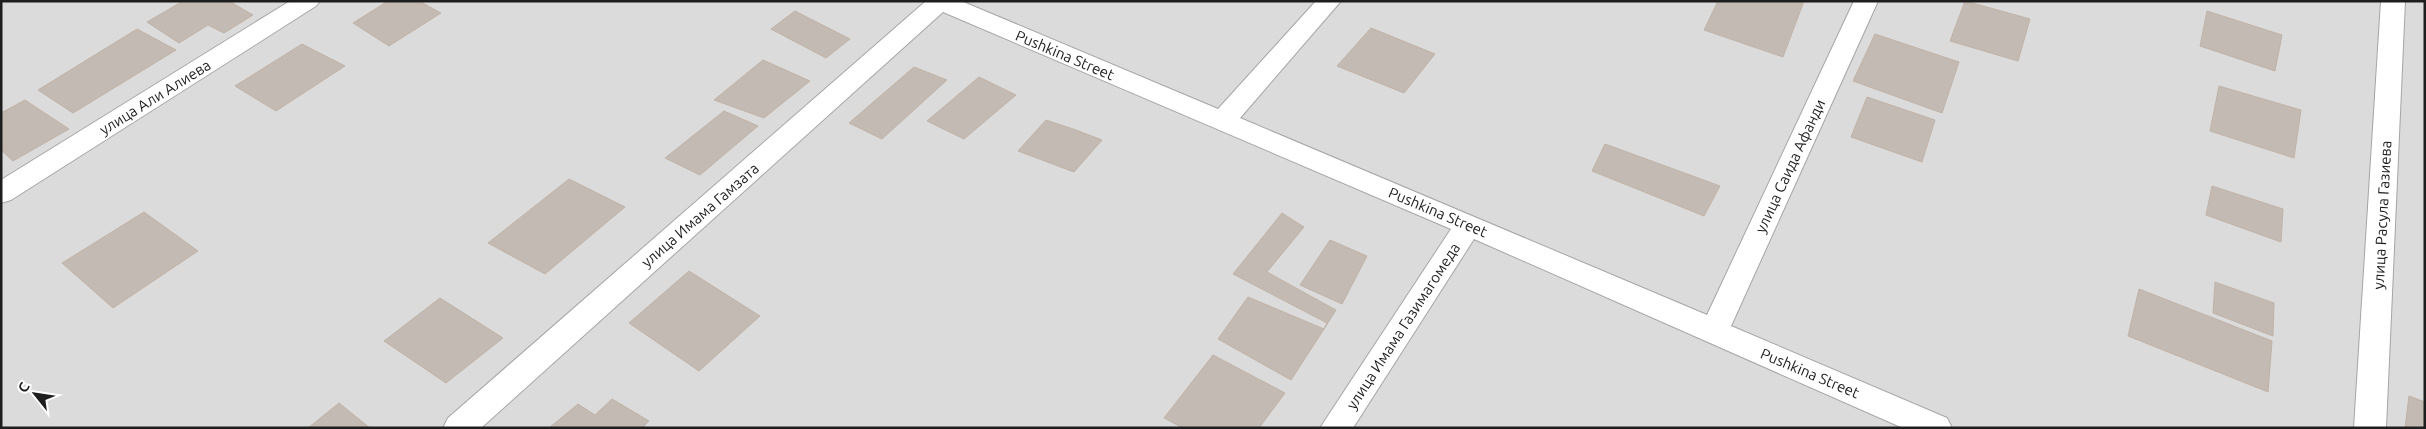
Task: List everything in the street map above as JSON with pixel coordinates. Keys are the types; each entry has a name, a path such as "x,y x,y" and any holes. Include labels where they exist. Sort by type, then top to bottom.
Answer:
{"street":[{"name":"улица Али Алиева","path":"1,193 308,1"},
{"path":"1222,121 1329,1"},
{"name":"улица Саида Афанди","path":"1714,331 1866,1"},
{"name":"улица Расула Газиева","path":"2370,428 2393,1"},
{"name":"Pushkina Street","path":"939,2 1469,225 1936,428"},
{"name":"улица Имама Гамзата","path":"459,428 939,2"},
{"name":"улица Имама Газимагомеда","path":"1336,428 1469,225"}],"shaded area":[{"path":"1,1 2425,1 2425,428 1,428"}],"building":[{"path":"183,1 229,1 253,15 224,33 208,25 179,43 147,22"},
{"path":"388,1 419,1 441,13 389,46 353,23"},
{"path":"1718,1 1804,1 1783,57 1704,30"},
{"path":"1965,1 2030,19 2018,61 1950,41"},
{"path":"795,11 850,39 826,58 771,29"},
{"path":"2207,11 2282,35 2275,71 2200,46"},
{"path":"1371,28 1435,54 1404,93 1337,66"},
{"path":"137,29 176,50 73,113 38,90"},
{"path":"1875,34 1959,62 1942,113 1853,81"},
{"path":"302,44 345,66 276,111 235,86"},
{"path":"763,60 810,81 764,118 714,100"},
{"path":"914,67 947,80 882,139 849,123"},
{"path":"979,77 1016,95 964,139 927,121"},
{"path":"2219,86 2301,110 2294,158 2210,131"},
{"path":"1867,97 1935,120 1922,162 1851,137"},
{"path":"25,100 69,129 13,161 1,150 1,113"},
{"path":"724,111 758,126 700,175 665,158"},
{"path":"1046,120 1102,140 1074,172 1018,151"},
{"path":"1605,144 1720,186 1704,216 1592,171"},
{"path":"569,179 625,207 545,274 488,243"},
{"path":"2212,186 2283,209 2281,242 2206,215"},
{"path":"144,212 198,251 113,308 62,263"},
{"path":"1282,213 1304,227 1267,272 1336,310 1324,329 1327,323 1233,274"},
{"path":"1330,240 1367,256 1342,304 1300,285"},
{"path":"689,271 760,316 699,371 629,323"},
{"path":"2215,282 2274,303 2273,336 2213,313"},
{"path":"2139,289 2272,341 2268,392 2128,336"},
{"path":"1248,297 1324,329 1291,380 1218,339"},
{"path":"440,298 503,338 446,383 384,341"},
{"path":"1213,355 1285,393 1259,428 1183,428 1164,418"},
{"path":"2409,396 2425,402 2425,428 2405,428"},
{"path":"612,399 649,421 642,428 549,428 578,404 595,415"},
{"path":"339,403 370,428 308,428"}]}
